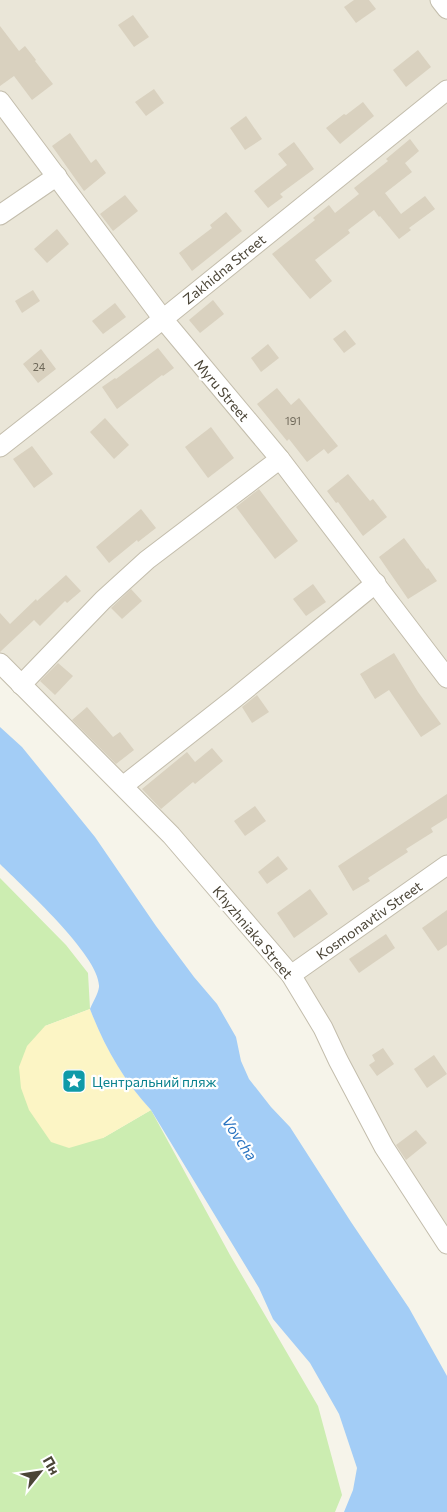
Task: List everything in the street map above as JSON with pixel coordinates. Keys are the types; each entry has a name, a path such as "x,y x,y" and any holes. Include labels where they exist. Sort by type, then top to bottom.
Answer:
{"street":[{"path":"440,0 447,10"},
{"name":"Zakhidna Street","path":"0,447 163,319 447,90"},
{"name":"Myru Street","path":"0,101 163,319 280,460 447,678"},
{"path":"0,215 57,176"},
{"path":"21,685 103,600 147,560 280,460"},
{"path":"123,786 376,583"},
{"name":"Khyzhniaka Street","path":"0,663 171,835 291,976 318,1021 384,1146 447,1244"},
{"name":"Kosmonavtiv Street","path":"291,976 447,865"}],"shaded area":[{"path":"0,0 447,0 447,1244 291,975 0,664"}],"green space":[{"path":"0,878 66,945 88,973 90,1009 45,1026 103,1138 151,1110 230,1255 318,1406 342,1495 335,1512 0,1512"}],"sand":[{"name":"Центральний пляж","path":"90,1009 116,1062 132,1087 151,1110 103,1138 69,1148 51,1142 29,1110 21,1088 19,1067 27,1046 45,1026"}],"water":[{"name":"Vovcha","path":"0,727 22,747 95,837 156,926 217,1004 236,1037 241,1061 249,1079 290,1127 409,1308 447,1376 447,1512 344,1512 353,1490 357,1468 339,1414 310,1363 273,1319 259,1288 151,1110 132,1087 108,1050 90,1009 99,987 96,974 87,958 58,922 0,864"}],"building":[{"path":"354,0 369,0 376,9 356,23 344,7"},
{"path":"133,15 149,37 134,47 118,25"},
{"path":"0,26 19,51 25,46 53,84 32,100 14,76 0,86"},
{"path":"418,50 431,67 406,87 393,70"},
{"path":"154,89 164,103 146,116 135,102"},
{"path":"363,102 374,116 340,144 326,128"},
{"path":"246,116 262,139 245,150 230,128"},
{"path":"70,133 91,163 96,159 106,173 84,191 52,146"},
{"path":"410,139 419,151 405,163 412,172 385,193 401,214 425,196 435,209 409,228 411,230 399,239 374,210 348,230 350,233 315,260 332,281 310,299 272,254 315,220 313,218 329,205 335,213 359,194 354,188 388,161 386,159"},
{"path":"294,142 314,169 280,194 283,197 268,208 254,191 287,165 278,154"},
{"path":"125,195 138,211 113,231 100,214"},
{"path":"226,212 242,231 192,271 179,253 212,228 210,225"},
{"path":"57,229 69,244 47,263 34,249"},
{"path":"33,290 40,301 22,313 15,301"},
{"path":"213,300 224,314 200,333 189,320"},
{"path":"115,303 126,317 103,334 92,321"},
{"path":"345,330 356,344 344,353 333,339"},
{"path":"268,344 279,358 261,372 251,358"},
{"path":"158,348 174,368 117,409 102,387"},
{"path":"41,349 56,369 38,383 23,364"},
{"path":"277,388 291,405 299,398 338,446 328,454 324,449 307,462 257,404"},
{"path":"105,418 129,445 114,459 90,432"},
{"path":"211,427 234,458 208,478 185,447"},
{"path":"32,446 53,474 34,488 13,459"},
{"path":"348,474 370,501 373,499 387,517 363,536 338,502 336,503 327,491"},
{"path":"259,489 298,541 275,559 236,507"},
{"path":"141,509 156,528 138,542 137,540 109,563 96,547"},
{"path":"404,538 437,581 408,599 379,557"},
{"path":"66,575 81,591 67,603 65,601 40,626 34,620 0,652 0,613 10,624 36,599 37,601"},
{"path":"313,584 326,602 306,616 293,599"},
{"path":"131,589 142,601 122,619 111,608"},
{"path":"394,653 418,692 441,724 421,737 389,690 375,699 360,674"},
{"path":"58,663 73,676 55,695 40,681"},
{"path":"257,695 269,712 252,723 242,707"},
{"path":"87,707 113,737 120,732 134,750 116,764 72,720"},
{"path":"212,748 223,761 195,784 193,782 161,809 142,789 187,752 195,762"},
{"path":"447,794 447,818 431,828 433,832 406,849 408,852 368,878 370,881 353,891 338,866"},
{"path":"255,806 266,821 245,836 234,821"},
{"path":"278,856 288,869 267,884 258,872"},
{"path":"310,889 328,914 294,938 277,913"},
{"path":"447,910 447,945 438,951 422,928"},
{"path":"386,934 395,948 359,973 349,959"},
{"path":"383,1048 394,1064 377,1076 369,1065 375,1061 372,1055"},
{"path":"434,1055 447,1074 427,1088 414,1069"},
{"path":"416,1130 427,1143 406,1160 396,1145"}],"place":[{"name":"Центральний пляж","path":"74,1081"}]}
